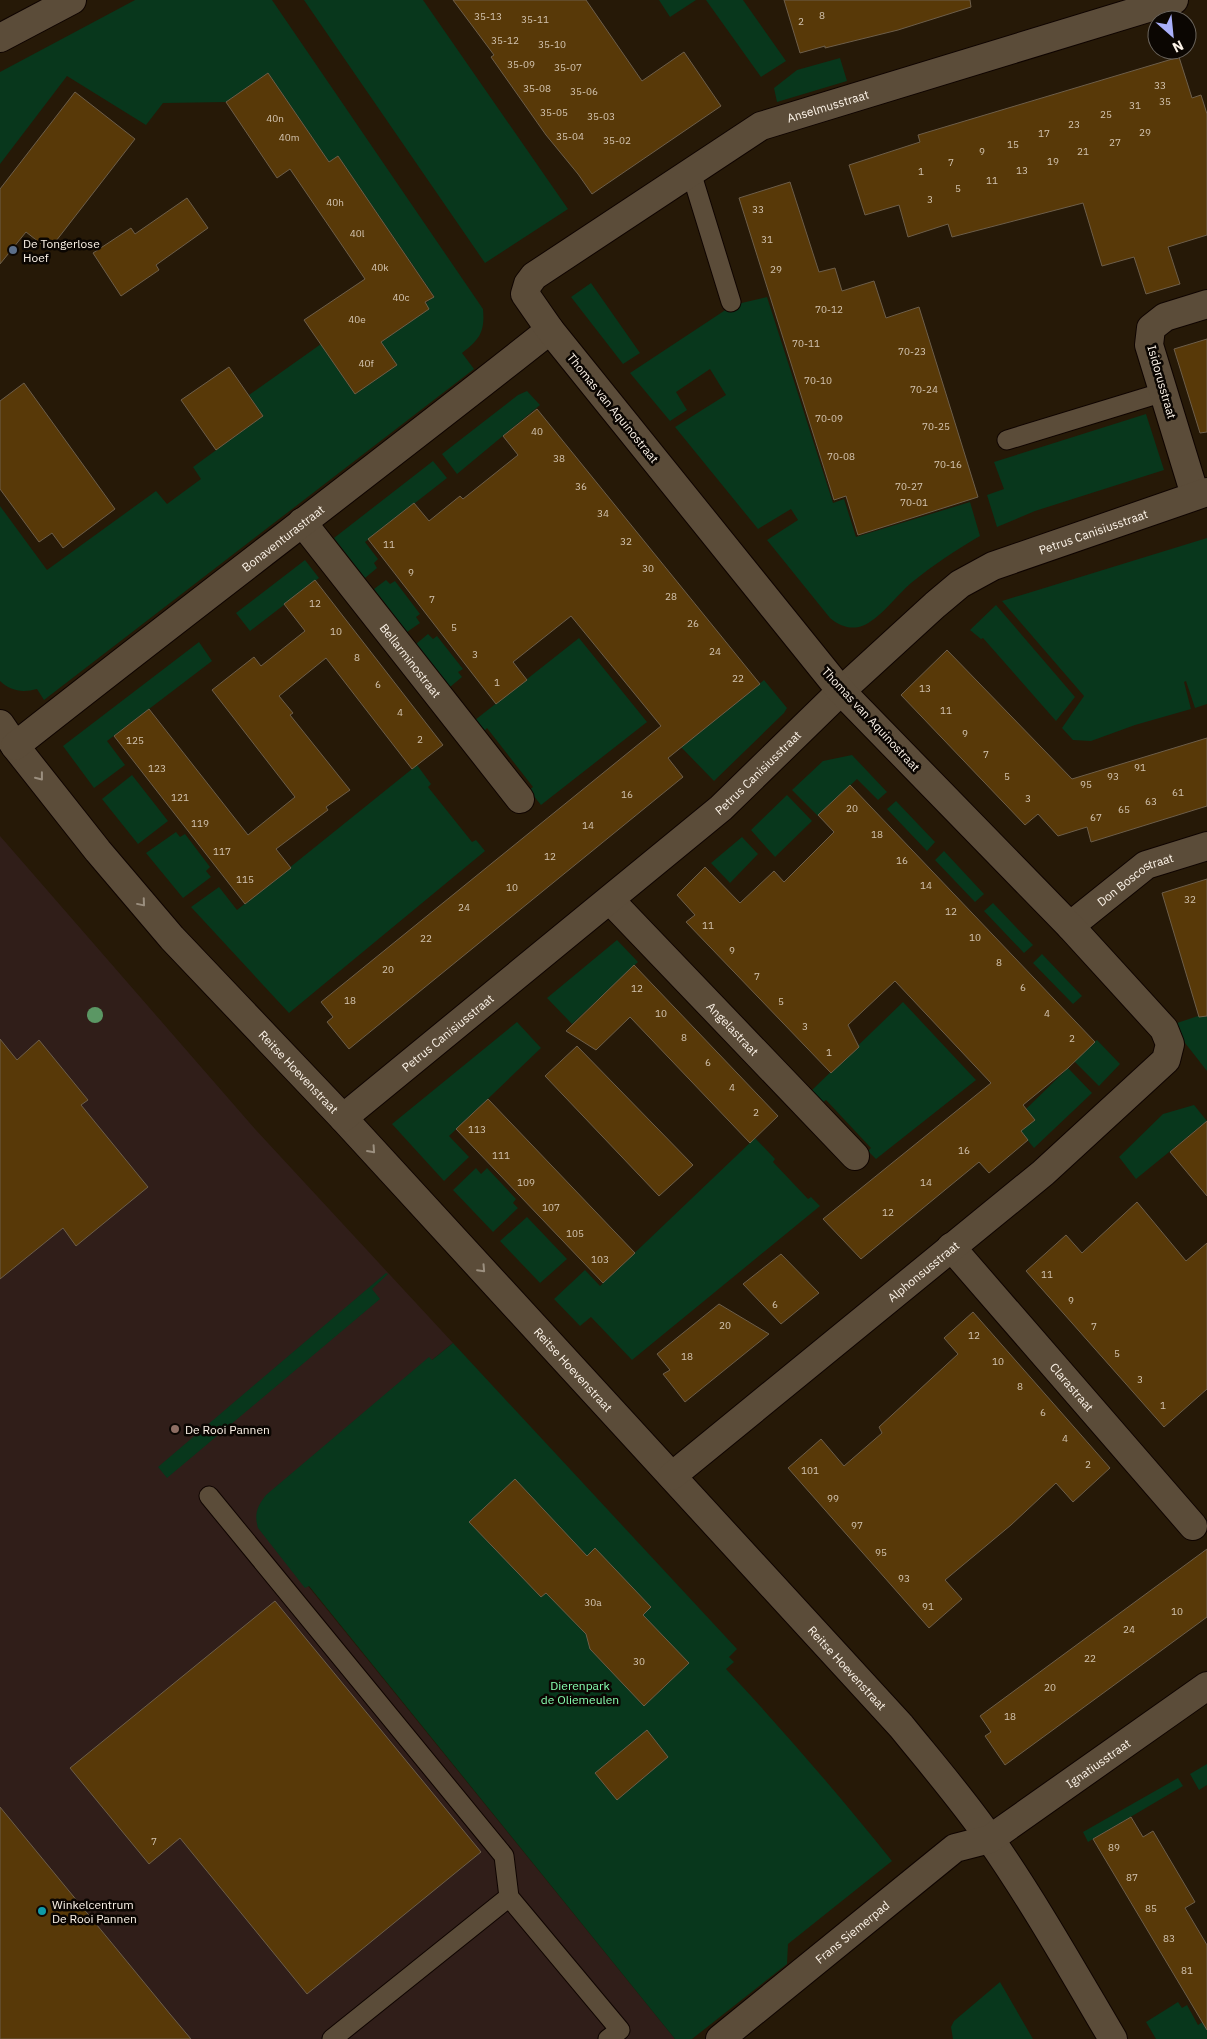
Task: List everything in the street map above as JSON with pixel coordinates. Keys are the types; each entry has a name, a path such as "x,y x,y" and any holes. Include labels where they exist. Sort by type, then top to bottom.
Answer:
{"street":[{"path":"0,38 72,0"},
{"name":"Anselmusstraat","path":"525,294 528,284 534,276 761,126 1174,0"},
{"name":"Thomas van Aquinostraat","path":"525,294 550,330 841,691 1070,926 1164,1029 1170,1044 1166,1060"},
{"name":"Isidorusstraat","path":"1201,494 1164,392 1150,344 1150,328 1165,317 1207,304"},
{"name":"Bonaventurastraat","path":"7,735 302,522 418,435 550,330"},
{"name":"Petrus Canisiusstraat","path":"343,1118 721,808 841,691 960,584 993,566 1201,494"},
{"name":"Bellarminostraat","path":"302,522 520,799"},
{"name":"Reitse Hoevenstraat","path":"7,735 98,851 172,938 343,1118 901,1726 990,1839 1074,1972 1113,2039"},
{"name":"Don Boscostraat","path":"1070,926 1146,865 1207,846"},
{"name":"Angelastraat","path":"610,900 855,1156"},
{"name":"Alphonsusstraat","path":"672,1476 951,1246 1043,1173 1166,1060"},
{"name":"Clarastraat","path":"951,1246 1193,1526"},
{"name":"Ignatiusstraat","path":"990,1839 1207,1686"},
{"name":"Frans Siemerpad","path":"720,2039 955,1848 990,1839"}],"lane":[{"path":"691,172 731,302"},
{"path":"1007,440 1164,392"},
{"path":"209,1496 504,1856 509,1897 620,2030 608,2039"},
{"path":"332,2039 509,1897"}],"shaded area":[{"name":"De Rooi Pannen","path":"0,836 255,1129 453,1343 432,1360 308,1586 675,2039 0,2039"}],"green space":[{"path":"135,0 272,0 483,309 483,324 477,339 462,353 474,369 44,700 37,689 17,690 8,687 0,681 0,506 47,570 156,491 167,504 201,479 193,467 263,416 249,395 321,344 355,393 397,365 381,342 434,296 338,156 329,162 268,73 226,102 163,103 146,125 67,76 0,164 0,72"},
{"path":"304,0 423,0 568,209 485,263"},
{"path":"659,0 696,0 670,17"},
{"path":"706,0 743,0 786,61 761,77"},
{"path":"840,58 847,81 777,102 774,88 797,70"},
{"path":"591,283 640,353 623,364 571,297"},
{"path":"767,297 833,503 844,499 856,537 970,502 980,536 919,576 881,613 862,626 854,628 845,626 830,618 767,540 798,520 791,509 758,529 675,427 726,395 710,369 676,392 687,410 670,421 630,373 733,305"},
{"path":"527,391 540,405 457,474 442,454 518,395"},
{"path":"1146,414 1164,470 1035,511 997,527 987,495 1004,489 994,462"},
{"path":"433,461 447,478 365,542 378,559 374,563 377,568 365,578 334,538"},
{"path":"1207,538 1207,704 1195,708 1186,681 1184,682 1191,709 1135,725 1091,741 1073,740 1062,728 1084,696 1002,601"},
{"path":"305,560 319,578 250,631 236,613"},
{"path":"386,580 390,584 395,581 420,614 416,617 420,623 407,632 374,589"},
{"path":"996,605 1075,697 1056,721 983,638 981,639 970,630"},
{"path":"428,634 433,639 437,636 463,669 458,672 462,677 450,687 416,644"},
{"path":"579,638 647,722 541,805 529,790 533,787 487,728 484,731 475,720"},
{"path":"199,642 212,661 107,741 125,765 94,788 63,746"},
{"path":"764,680 787,708 714,781 681,747"},
{"path":"852,755 887,792 878,800 857,779 818,816 792,790 823,761"},
{"path":"417,765 431,784 428,787 472,842 476,840 485,851 289,1013 191,907 219,887 237,910"},
{"path":"132,775 168,821 138,844 102,799"},
{"path":"787,795 812,821 775,857 751,830"},
{"path":"896,801 935,842 927,851 887,809"},
{"path":"176,832 180,837 185,834 210,867 206,871 211,877 183,898 146,853"},
{"path":"742,837 758,854 730,883 711,863"},
{"path":"944,851 984,894 975,902 935,860"},
{"path":"993,903 1033,945 1024,953 984,911"},
{"path":"617,940 638,962 572,1024 547,998"},
{"path":"1042,954 1082,996 1073,1004 1033,963"},
{"path":"903,1002 976,1080 876,1159 868,1151 871,1148 826,1100 822,1103 811,1091"},
{"path":"1207,1013 1207,1071 1171,1025"},
{"path":"517,1022 541,1048 449,1136 469,1157 444,1181 392,1124"},
{"path":"1097,1040 1120,1064 1099,1086 1074,1061"},
{"path":"1068,1068 1092,1093 1034,1148 1020,1131 1026,1109"},
{"path":"1194,1105 1207,1121 1136,1179 1119,1157 1163,1114"},
{"path":"755,1138 775,1159 773,1162 808,1199 811,1197 820,1206 632,1360 591,1317 580,1326 554,1299 585,1270 600,1286"},
{"path":"476,1168 481,1174 487,1168 516,1199 513,1203 518,1208 493,1232 453,1190"},
{"path":"527,1217 567,1259 540,1283 500,1241"},
{"path":"386,1273 388,1274 372,1289 380,1299 167,1478 158,1467"},
{"name":"Dierenpark de Oliemeulen","path":"453,1343 737,1649 729,1657 734,1662 726,1669 811,1763 892,1861 788,1944 787,1964 692,2039 675,2039 309,1586 305,1588 258,1528 257,1511 266,1495 429,1357 432,1360"},
{"path":"1207,1764 1207,1785 1199,1790 1190,1774"},
{"path":"1178,1778 1183,1786 1088,1842 1083,1832"},
{"path":"1000,1982 1033,2039 953,2039 951,2027 954,2021"},
{"path":"1178,2002 1182,2008 1187,2005 1198,2025 1207,2019 1207,2039 1156,2039 1146,2022"}],"building":[{"path":"453,0 586,0 642,81 684,52 721,106 592,194 546,135 491,57 494,55"},
{"path":"784,0 970,0 971,7 898,30 800,53"},
{"path":"1169,60 1180,60 1192,98 1201,95 1207,114 1207,235 1168,247 1180,284 1146,294 1134,257 1102,266 1083,203 952,237 948,224 908,237 899,205 865,215 849,165 920,142 918,135"},
{"path":"268,73 329,162 338,156 434,297 425,302 429,309 381,342 397,365 355,394 304,320 365,279 290,169 277,178 226,102"},
{"path":"75,92 135,139 49,250 26,232 0,264 0,189"},
{"path":"790,182 819,272 835,268 842,291 874,281 886,318 919,307 978,497 858,535 846,496 834,500 739,198"},
{"path":"187,198 208,228 156,265 159,270 121,296 93,253 131,228 135,234"},
{"path":"1207,339 1207,432 1200,433 1174,349"},
{"path":"229,367 263,416 216,450 181,400"},
{"path":"24,383 115,509 63,548 52,533 39,542 0,489 0,401"},
{"path":"537,409 760,684 668,758 683,777 349,1049 327,1022 333,1017 321,1002 661,726 571,616 513,662 527,680 496,704 368,539 414,503 429,521 460,496 463,499 518,455 503,436"},
{"path":"315,580 443,745 412,769 326,658 279,696 293,713 290,715 350,790 326,807 328,810 276,849 291,868 245,904 114,736 149,709 248,835 295,797 212,690 254,657 261,666 305,631 284,604"},
{"path":"947,650 1072,779 1207,738 1207,806 1091,842 1087,827 1058,836 1038,814 1025,825 901,695"},
{"path":"850,785 1095,1042 1068,1068 1023,1105 1035,1120 1021,1131 1028,1140 989,1173 979,1162 861,1259 823,1219 991,1083 895,981 848,1025 859,1047 831,1073 686,922 695,915 677,895 705,867 740,903 774,871 784,882 834,832 818,815"},
{"path":"1207,879 1207,1016 1199,1017 1162,893"},
{"path":"634,965 778,1116 750,1143 630,1017 596,1050 566,1031"},
{"path":"0,1039 17,1060 39,1040 88,1100 81,1105 148,1187 76,1246 63,1228 0,1279"},
{"path":"577,1046 693,1165 659,1196 545,1076"},
{"path":"488,1099 635,1253 603,1283 456,1129"},
{"path":"1207,1121 1207,1196 1170,1152"},
{"path":"1137,1202 1186,1261 1207,1243 1207,1389 1164,1427 1026,1271 1066,1235 1082,1253"},
{"path":"781,1254 819,1293 781,1324 743,1284"},
{"path":"719,1304 769,1334 685,1402 663,1374 670,1370 657,1354"},
{"path":"973,1312 1110,1468 1073,1502 1056,1483 1011,1525 945,1580 962,1599 929,1628 788,1468 821,1439 844,1466 882,1433 879,1427 958,1354 944,1338"},
{"path":"515,1479 587,1556 595,1548 651,1607 643,1615 689,1663 644,1706 590,1649 586,1634 546,1593 541,1597 469,1522"},
{"path":"1207,1549 1207,1617 1005,1765 985,1736 991,1732 980,1716"},
{"path":"275,1601 481,1852 307,1994 180,1838 149,1864 70,1768"},
{"path":"647,1730 668,1757 617,1800 595,1773"},
{"name":"Winkelcentrum De Rooi Pannen","path":"0,1807 170,2014 191,2039 0,2039"},
{"path":"1131,1817 1143,1837 1153,1831 1195,1902 1185,1908 1207,1945 1207,2030 1093,1839"}],"place":[{"name":"De Tongerlose Hoef","path":"13,250"},
{"name":"De Rooi Pannen","path":"175,1429"},
{"name":"Winkelcentrum De Rooi Pannen","path":"42,1911"}]}
